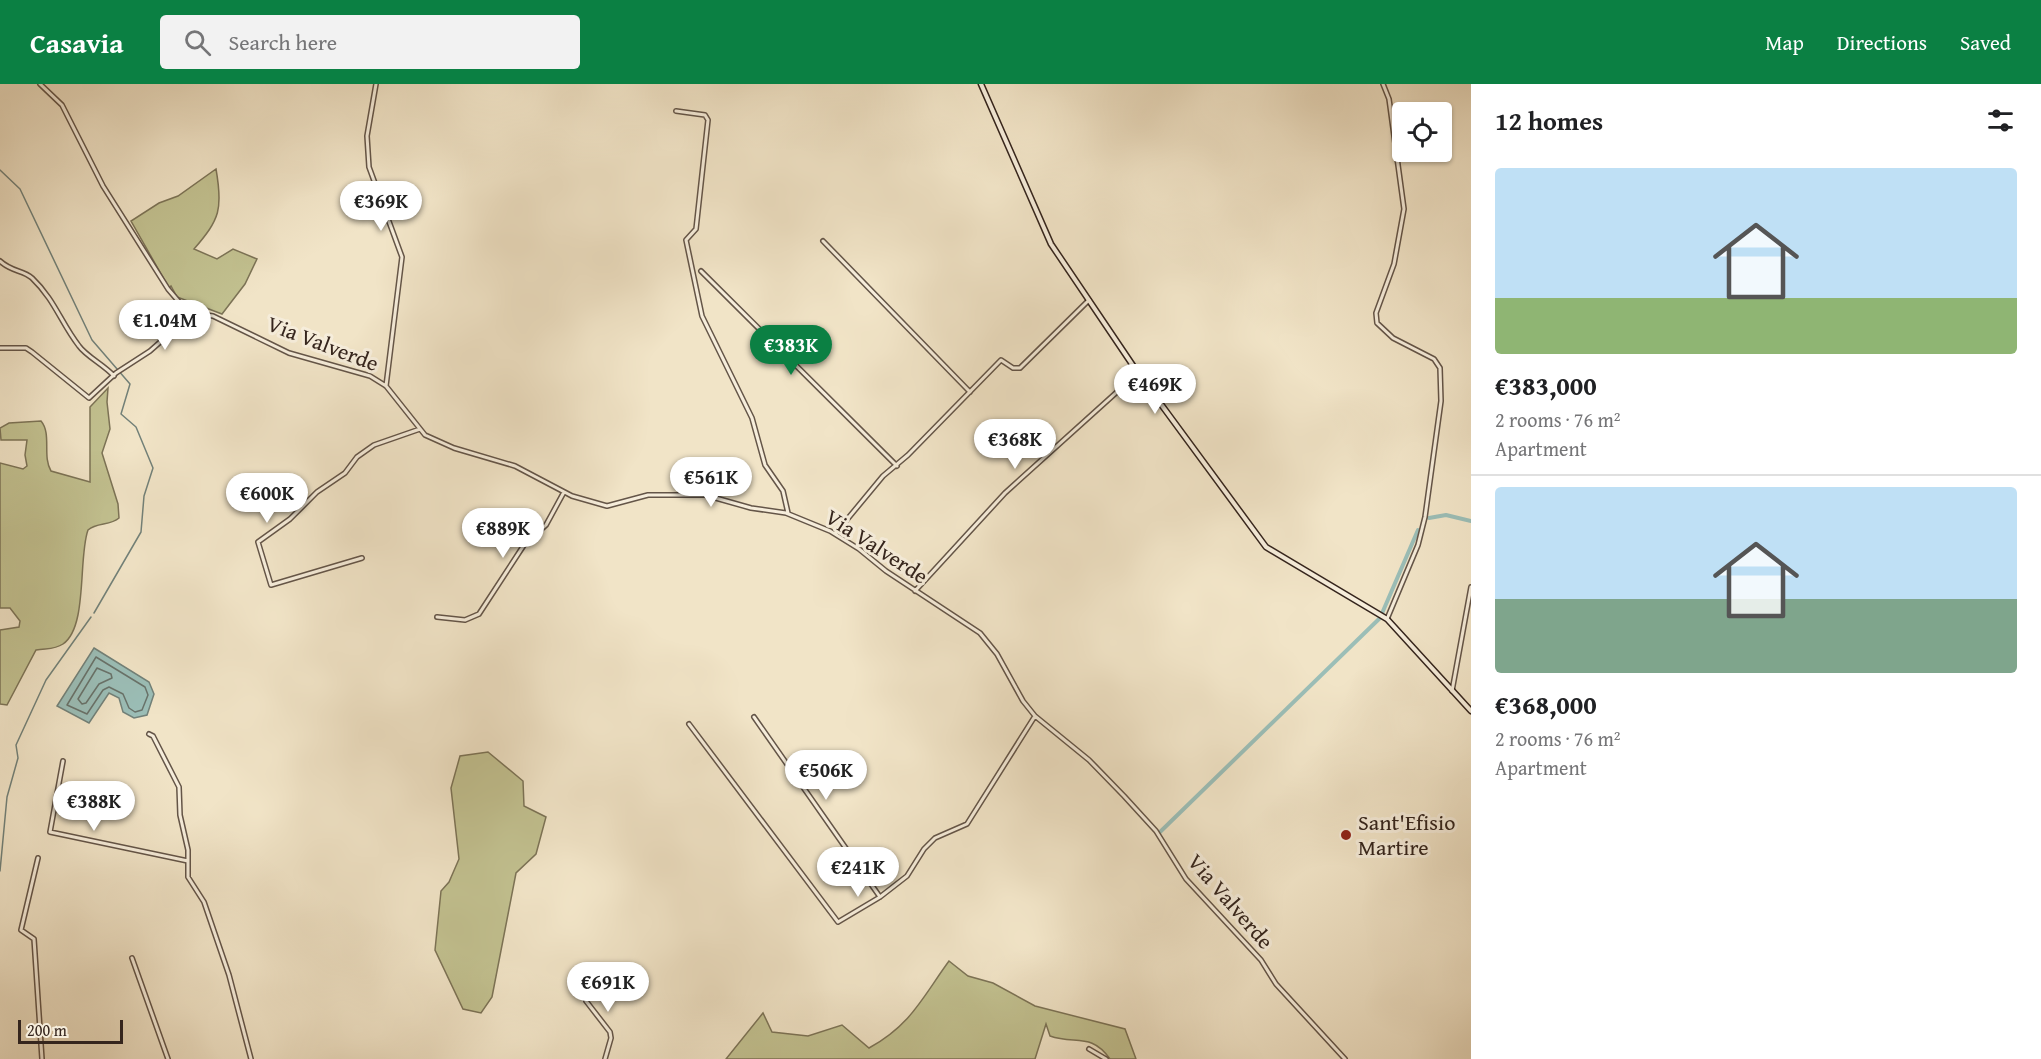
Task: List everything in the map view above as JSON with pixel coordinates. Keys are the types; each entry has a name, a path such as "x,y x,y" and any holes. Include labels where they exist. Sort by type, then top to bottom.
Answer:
{"main road":[{"path":"981,84 1041,223 1138,374 1266,547 1383,617 1471,711"}],"street":[{"path":"0,348 26,348 89,398 122,369 150,351 192,313 168,289 103,186 62,105 40,84"},
{"path":"376,84 367,136 369,167 402,257 386,386"},
{"path":"1383,84 1389,99 1404,209 1394,264 1376,313 1377,323 1393,338 1434,359 1440,368 1441,401 1425,517 1418,545 1383,617"},
{"path":"676,111 705,116 708,120 696,229 686,240 700,307 726,360 735,387 752,418 765,465 783,491 788,513"},
{"path":"823,241 970,392"},
{"path":"0,261 12,271 32,278 58,310 81,349 115,375"},
{"path":"701,271 897,466"},
{"path":"835,534 883,476 897,466 1001,360 1013,368 1020,368 1089,300"},
{"name":"Via Valverde","path":"192,313 213,316 289,353 370,376 386,386 424,435 454,448 515,466 564,492 595,504 607,506 648,495 705,495 751,508 788,513 835,534 915,591 978,631 997,654 1023,701 1035,716 1089,760 1140,813 1156,831 1186,879 1261,960 1276,984 1345,1059"},
{"path":"915,591 1005,493 1138,374"},
{"path":"362,558 272,585 258,542 290,519 317,492 345,473 357,457 374,445 420,429"},
{"path":"437,617 465,620 479,614 524,546 546,525 564,492"},
{"path":"1452,691 1471,587"},
{"path":"689,724 838,922 880,897 907,876 924,849 935,838 967,824 1035,716"},
{"path":"754,717 880,897"},
{"path":"149,734 158,744 179,787 180,815 190,882 204,902 229,975 251,1059"},
{"path":"63,761 50,832 188,861"},
{"path":"38,858 21,930 34,939 42,1059"},
{"path":"132,958 168,1059"},
{"path":"604,1059 611,1038 610,1032 586,1001 585,994 617,966"},
{"path":"1089,1049 1106,1059"}],"shaded area":[{"path":"216,169 219,194 217,213 209,229 194,249 217,259 233,249 257,259 245,284 222,314 177,297 171,286 169,288 131,221 159,203 178,196"},
{"path":"108,388 110,429 102,453 118,504 119,518 88,530 83,557 79,608 71,635 60,646 36,650 7,705 0,704 0,630 19,627 20,621 10,608 0,608 0,463 23,469 27,466 25,455 27,440 1,440 0,428 9,423 41,421 46,432 47,459 51,471 90,482 90,407"},
{"path":"488,752 523,781 524,806 546,817 536,854 516,873 492,997 481,1013 463,1009 435,950 441,891 449,882 459,859 451,788 460,756"},
{"path":"949,961 968,976 993,983 1035,1006 1125,1029 1136,1059 1110,1059 1096,1045 1089,1042 1050,1036 1046,1024 1035,1059 726,1059 763,1013 772,1032 808,1036 842,1025 869,1048 906,1020"}],"water":[{"path":"94,648 149,682 154,694 147,715 134,718 123,712 119,698 109,693 89,723 57,706"}],"waterway":[{"path":"0,170 20,189 92,340 130,384 121,414 136,427 153,468 144,496 141,532 94,613"},
{"path":"1429,518 1446,515 1471,521"},
{"path":"1160,832 1380,618 1418,530"},
{"path":"0,871 7,797 18,758 16,745 46,680 91,617"}],"place":[{"name":"Sant'Efisio Martire","path":"1346,835"}]}
